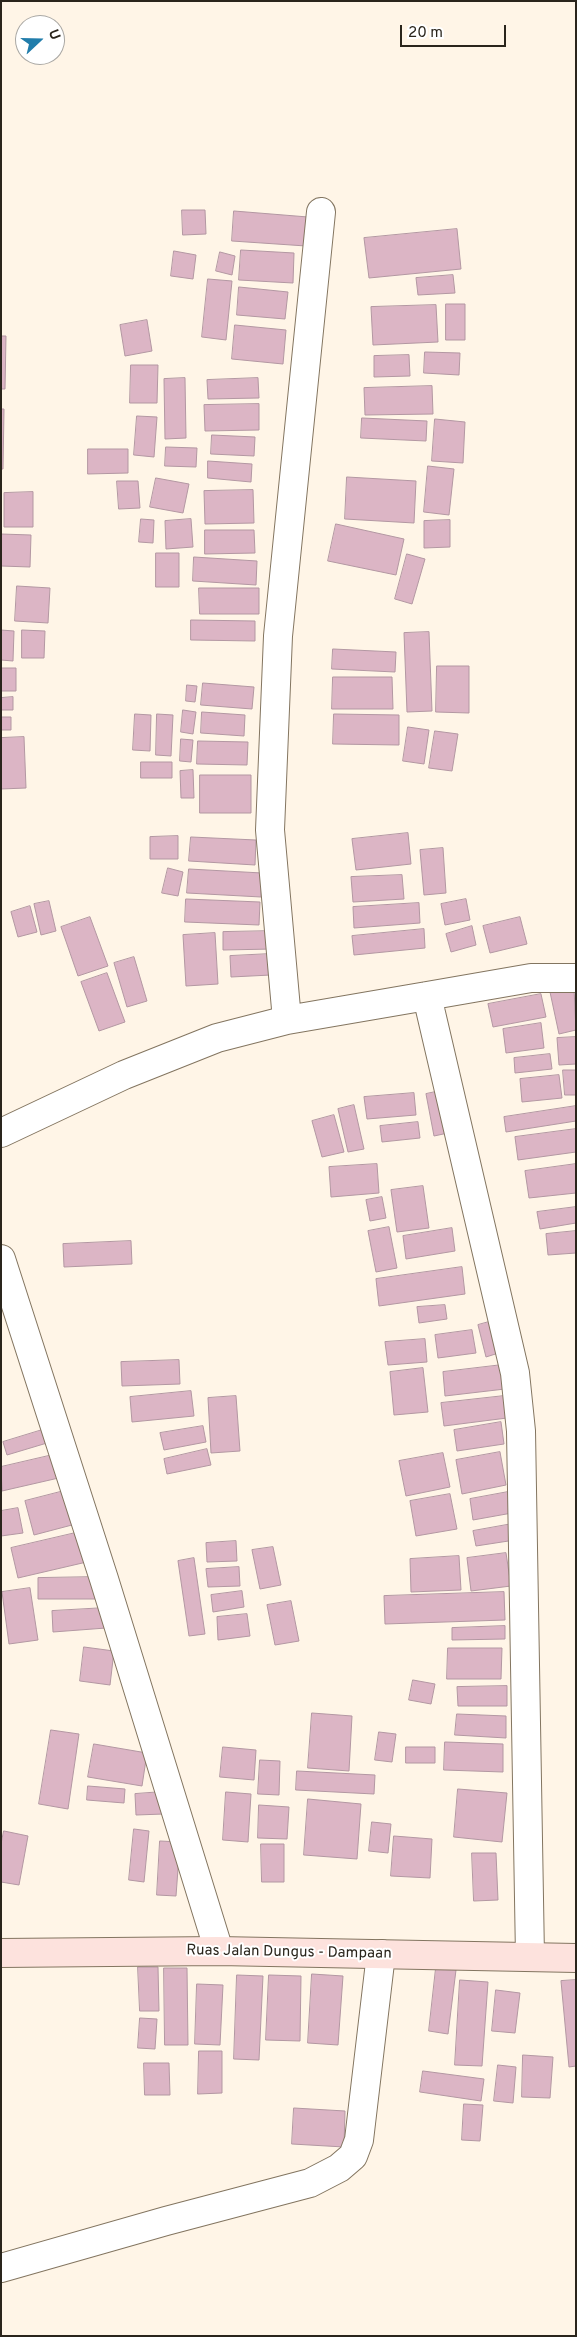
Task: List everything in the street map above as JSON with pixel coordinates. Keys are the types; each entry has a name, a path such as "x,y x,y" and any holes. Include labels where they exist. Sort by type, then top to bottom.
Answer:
{"main road":[{"name":"Ruas Jalan Dungus - Dampaan","path":"1,1953 219,1951 576,1958"}],"street":[{"path":"286,1020 270,830 278,646 321,212"},
{"path":"1,1134 124,1075 217,1038 286,1020 531,978 576,978"},
{"path":"427,996 515,1373 522,1441 530,1957"},
{"path":"1,1259 107,1588 219,1951"},
{"path":"1,2268 166,2221 310,2183 339,2168 353,2156 359,2140 381,1954"}],"building":[{"path":"182,210 205,210 206,234 183,235"},
{"path":"234,211 308,217 306,246 232,241"},
{"path":"457,229 461,269 369,278 364,238"},
{"path":"241,250 294,253 293,283 239,280"},
{"path":"174,251 196,255 193,279 171,276"},
{"path":"220,252 235,256 232,275 216,271"},
{"path":"453,275 455,293 418,295 416,278"},
{"path":"208,279 232,281 226,340 202,337"},
{"path":"239,287 288,292 285,319 237,315"},
{"path":"446,304 465,304 465,340 446,340"},
{"path":"436,305 438,342 373,345 371,307"},
{"path":"147,320 152,351 125,356 120,325"},
{"path":"235,325 286,330 283,364 232,359"},
{"path":"1,336 6,336 5,389 1,389"},
{"path":"425,352 460,353 459,375 424,373"},
{"path":"409,355 410,376 374,377 374,356"},
{"path":"131,365 158,365 157,403 130,403"},
{"path":"185,378 186,438 165,439 164,379"},
{"path":"258,378 259,398 208,399 207,380"},
{"path":"432,386 433,414 365,415 364,388"},
{"path":"259,404 259,430 205,431 204,405"},
{"path":"1,409 4,409 3,469 1,469"},
{"path":"137,416 157,417 154,457 134,455"},
{"path":"362,418 427,421 426,441 361,438"},
{"path":"435,419 465,422 463,463 432,461"},
{"path":"212,435 255,437 254,456 211,454"},
{"path":"166,447 197,448 196,467 165,466"},
{"path":"88,449 128,449 128,473 88,474"},
{"path":"208,461 252,464 251,482 208,478"},
{"path":"428,466 454,469 449,515 424,512"},
{"path":"347,477 416,481 414,523 345,519"},
{"path":"156,478 189,484 183,513 150,507"},
{"path":"117,481 138,481 140,508 119,509"},
{"path":"253,490 254,523 205,524 204,491"},
{"path":"33,492 33,527 4,527 4,493"},
{"path":"141,519 154,520 153,543 139,542"},
{"path":"191,519 193,547 166,549 165,521"},
{"path":"450,520 450,547 424,548 424,521"},
{"path":"336,524 404,539 396,575 328,561"},
{"path":"205,530 254,530 255,553 205,554"},
{"path":"1,534 31,535 30,567 1,566"},
{"path":"156,553 179,553 179,587 156,587"},
{"path":"407,554 425,559 412,604 395,599"},
{"path":"194,557 257,561 256,585 193,581"},
{"path":"17,586 50,588 48,623 15,621"},
{"path":"199,588 259,588 259,614 200,614"},
{"path":"191,620 255,621 255,641 191,640"},
{"path":"1,630 14,631 13,661 1,660"},
{"path":"22,630 45,631 44,658 22,658"},
{"path":"429,632 432,711 407,712 404,633"},
{"path":"333,649 396,652 395,672 332,669"},
{"path":"437,666 469,666 469,713 436,712"},
{"path":"1,668 16,668 16,691 1,691"},
{"path":"333,677 392,677 393,709 332,709"},
{"path":"203,683 254,687 252,709 201,705"},
{"path":"187,685 197,686 195,702 186,701"},
{"path":"13,697 13,710 1,710 1,698"},
{"path":"183,710 196,712 193,734 181,732"},
{"path":"202,712 245,715 244,736 201,733"},
{"path":"135,714 151,715 150,751 133,750"},
{"path":"157,714 173,715 171,756 156,755"},
{"path":"334,714 399,715 399,745 333,744"},
{"path":"1,717 11,717 11,730 1,730"},
{"path":"408,727 429,730 424,764 403,761"},
{"path":"435,731 458,734 452,771 429,768"},
{"path":"24,737 26,788 1,789 1,738"},
{"path":"181,739 193,740 191,762 180,761"},
{"path":"198,741 248,742 247,765 197,764"},
{"path":"141,762 172,762 172,778 141,778"},
{"path":"193,770 194,798 181,798 180,771"},
{"path":"200,775 251,775 251,813 200,813"},
{"path":"408,833 411,864 356,870 352,839"},
{"path":"178,836 178,859 150,859 150,837"},
{"path":"191,837 256,840 255,865 189,861"},
{"path":"443,848 446,893 424,895 420,850"},
{"path":"168,868 183,872 178,896 162,893"},
{"path":"189,869 262,873 261,897 187,893"},
{"path":"402,875 404,899 353,902 351,877"},
{"path":"186,899 260,902 259,925 185,922"},
{"path":"466,899 470,920 445,925 441,904"},
{"path":"49,901 56,931 41,935 34,904"},
{"path":"419,903 420,923 354,928 353,907"},
{"path":"30,906 37,932 18,937 11,912"},
{"path":"90,917 108,966 78,976 61,927"},
{"path":"520,917 527,944 490,953 483,926"},
{"path":"472,926 476,945 451,952 446,934"},
{"path":"424,929 425,948 354,955 352,936"},
{"path":"273,931 273,949 223,950 223,932"},
{"path":"215,933 218,984 186,986 183,935"},
{"path":"270,954 271,975 231,977 230,956"},
{"path":"134,957 147,1001 127,1007 114,963"},
{"path":"107,973 125,1022 99,1031 81,982"},
{"path":"574,988 576,1030 559,1034 550,992"},
{"path":"541,994 546,1017 493,1027 488,1004"},
{"path":"541,1023 544,1048 506,1053 503,1029"},
{"path":"576,1037 576,1064 559,1065 557,1038"},
{"path":"550,1054 552,1069 515,1073 514,1058"},
{"path":"563,1070 576,1070 576,1095 565,1095"},
{"path":"559,1075 562,1098 522,1102 520,1079"},
{"path":"440,1091 448,1133 434,1136 426,1094"},
{"path":"414,1093 416,1115 367,1119 364,1097"},
{"path":"354,1105 364,1149 348,1152 338,1109"},
{"path":"576,1106 576,1121 506,1132 504,1117"},
{"path":"334,1115 344,1152 322,1157 312,1121"},
{"path":"418,1122 420,1138 382,1142 380,1126"},
{"path":"576,1129 576,1152 518,1160 515,1137"},
{"path":"377,1164 379,1193 331,1197 329,1167"},
{"path":"576,1164 576,1193 529,1198 525,1171"},
{"path":"423,1186 429,1228 397,1232 391,1190"},
{"path":"382,1197 386,1218 370,1221 366,1200"},
{"path":"576,1207 576,1223 540,1229 537,1212"},
{"path":"389,1227 397,1268 376,1272 368,1231"},
{"path":"452,1228 455,1251 406,1259 403,1236"},
{"path":"576,1231 576,1253 548,1255 546,1234"},
{"path":"131,1241 132,1264 64,1267 63,1244"},
{"path":"462,1267 465,1294 379,1306 376,1279"},
{"path":"445,1305 447,1319 419,1323 417,1307"},
{"path":"496,1320 505,1351 486,1357 478,1325"},
{"path":"472,1330 476,1353 438,1358 435,1335"},
{"path":"425,1339 427,1362 388,1365 385,1342"},
{"path":"179,1360 180,1384 122,1386 121,1362"},
{"path":"502,1365 505,1389 445,1396 443,1372"},
{"path":"423,1368 428,1412 394,1415 390,1372"},
{"path":"191,1391 194,1416 132,1422 130,1397"},
{"path":"236,1396 240,1451 211,1453 208,1398"},
{"path":"504,1396 507,1418 444,1426 441,1403"},
{"path":"501,1422 504,1444 457,1451 454,1430"},
{"path":"203,1426 206,1442 164,1450 160,1433"},
{"path":"52,1427 57,1440 7,1455 3,1442"},
{"path":"207,1449 211,1465 167,1474 164,1459"},
{"path":"500,1452 506,1485 462,1494 456,1460"},
{"path":"443,1453 450,1487 406,1496 399,1461"},
{"path":"57,1454 63,1477 2,1491 1,1467"},
{"path":"64,1491 72,1525 34,1535 25,1501"},
{"path":"508,1492 512,1513 473,1520 470,1499"},
{"path":"450,1494 457,1529 416,1536 410,1501"},
{"path":"18,1508 23,1533 1,1536 1,1511"},
{"path":"512,1524 515,1540 476,1546 473,1531"},
{"path":"84,1531 91,1561 18,1578 11,1548"},
{"path":"236,1541 237,1561 207,1562 206,1543"},
{"path":"273,1547 281,1585 260,1589 252,1550"},
{"path":"506,1553 511,1586 471,1591 467,1558"},
{"path":"459,1556 461,1590 411,1592 410,1559"},
{"path":"194,1558 205,1634 189,1636 178,1561"},
{"path":"239,1567 240,1586 208,1587 206,1569"},
{"path":"96,1577 96,1599 38,1599 38,1578"},
{"path":"30,1588 38,1640 9,1644 2,1592"},
{"path":"242,1591 244,1607 213,1612 211,1595"},
{"path":"504,1592 505,1620 385,1624 384,1596"},
{"path":"291,1601 299,1641 275,1645 267,1605"},
{"path":"105,1608 106,1628 53,1632 52,1611"},
{"path":"247,1614 250,1636 218,1640 217,1617"},
{"path":"505,1626 505,1639 452,1640 452,1628"},
{"path":"84,1647 114,1651 110,1685 80,1681"},
{"path":"448,1648 502,1648 501,1679 447,1679"},
{"path":"413,1680 435,1684 431,1704 409,1700"},
{"path":"507,1686 507,1706 458,1706 457,1687"},
{"path":"312,1713 352,1716 349,1771 308,1768"},
{"path":"457,1714 506,1716 506,1738 455,1735"},
{"path":"51,1730 79,1734 68,1809 39,1804"},
{"path":"379,1732 396,1734 392,1762 375,1760"},
{"path":"445,1742 503,1744 503,1772 444,1770"},
{"path":"94,1744 147,1753 142,1786 88,1777"},
{"path":"223,1747 256,1750 254,1780 220,1777"},
{"path":"406,1747 435,1747 435,1763 406,1763"},
{"path":"260,1760 280,1761 279,1795 258,1794"},
{"path":"297,1771 375,1775 374,1794 296,1790"},
{"path":"88,1786 125,1789 124,1803 87,1800"},
{"path":"458,1789 507,1793 502,1842 454,1837"},
{"path":"162,1792 164,1814 136,1815 135,1794"},
{"path":"226,1792 251,1794 248,1842 223,1840"},
{"path":"308,1799 361,1804 357,1859 304,1855"},
{"path":"259,1805 289,1807 287,1839 258,1838"},
{"path":"372,1822 391,1824 388,1853 369,1851"},
{"path":"134,1829 149,1831 144,1882 129,1880"},
{"path":"4,1831 28,1836 19,1885 1,1882 1,1844"},
{"path":"394,1836 432,1839 430,1878 391,1876"},
{"path":"160,1841 180,1842 176,1896 157,1895"},
{"path":"261,1844 284,1844 284,1882 262,1882"},
{"path":"472,1853 496,1853 498,1900 474,1901"},
{"path":"437,1959 457,1962 448,2034 429,2031"},
{"path":"138,1967 158,1967 159,2011 140,2011"},
{"path":"164,1968 187,1968 188,2045 165,2045"},
{"path":"312,1974 343,1976 338,2045 308,2043"},
{"path":"237,1975 263,1976 259,2060 234,2059"},
{"path":"269,1975 301,1976 300,2041 266,2040"},
{"path":"460,1980 488,1982 482,2066 455,2065"},
{"path":"576,1980 576,2066 569,2067 561,1981"},
{"path":"197,1984 223,1985 220,2045 195,2044"},
{"path":"496,1990 520,1993 515,2033 492,2031"},
{"path":"140,2018 157,2019 155,2049 138,2048"},
{"path":"199,2051 222,2051 222,2093 198,2094"},
{"path":"523,2055 553,2057 550,2098 522,2097"},
{"path":"144,2063 169,2063 170,2095 145,2095"},
{"path":"498,2065 516,2067 513,2103 494,2101"},
{"path":"423,2071 484,2079 481,2101 420,2092"},
{"path":"464,2104 483,2105 480,2141 462,2140"},
{"path":"294,2108 345,2111 344,2147 292,2144"}]}
